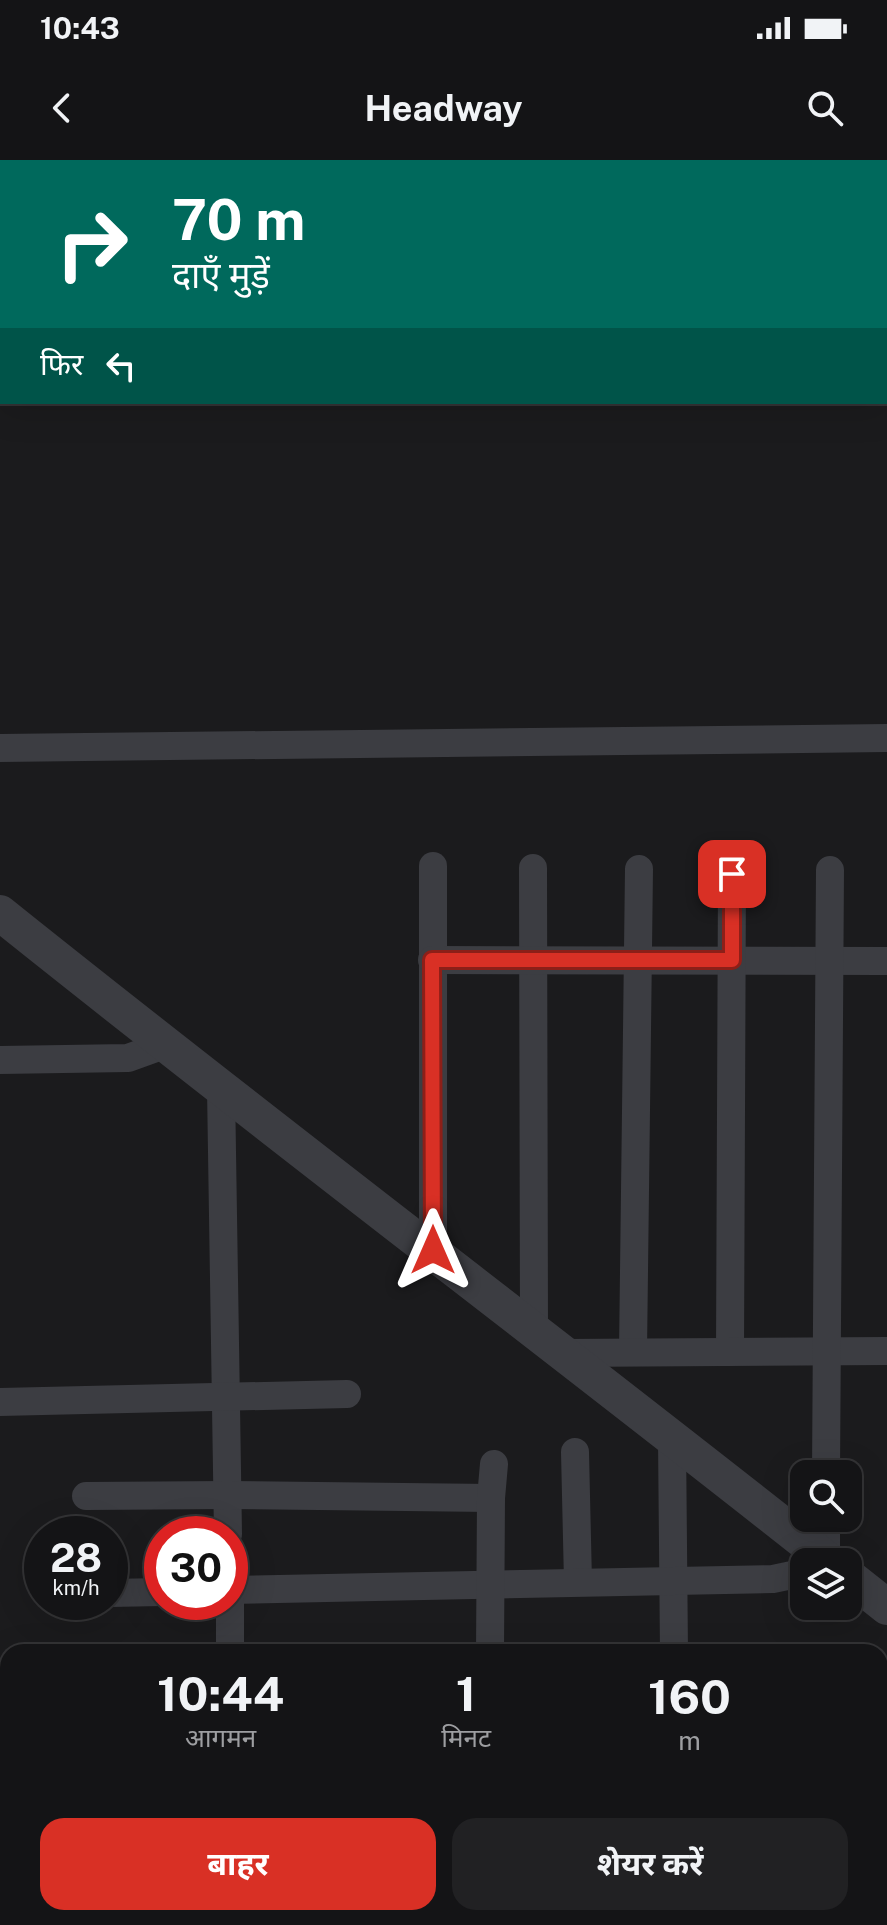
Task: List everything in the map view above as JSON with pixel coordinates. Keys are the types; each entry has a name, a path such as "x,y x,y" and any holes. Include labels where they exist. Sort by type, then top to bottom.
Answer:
{"street":[{"path":"0,748 887,738"},
{"path":"433,866 433,1250"},
{"path":"533,868 534,1330"},
{"path":"633,1352 639,869"},
{"path":"826,1460 830,870"},
{"path":"730,1352 732,874"},
{"path":"0,913 164,1045 433,1250 672,1438 803,1548"},
{"path":"432,960 887,961"},
{"path":"0,1060 128,1058 164,1045"},
{"path":"221,1088 228,1516"},
{"path":"564,1353 887,1351"},
{"path":"0,1402 347,1394"},
{"path":"672,1438 674,1644"},
{"path":"575,1452 578,1582"},
{"path":"490,1644 494,1464"},
{"path":"86,1496 491,1498"},
{"path":"248,1590 773,1579 790,1575"},
{"path":"862,1590 887,1607"},
{"path":"230,1620 230,1644"}],"route":[{"path":"433,1250 432,960 732,960 732,874"}]}
